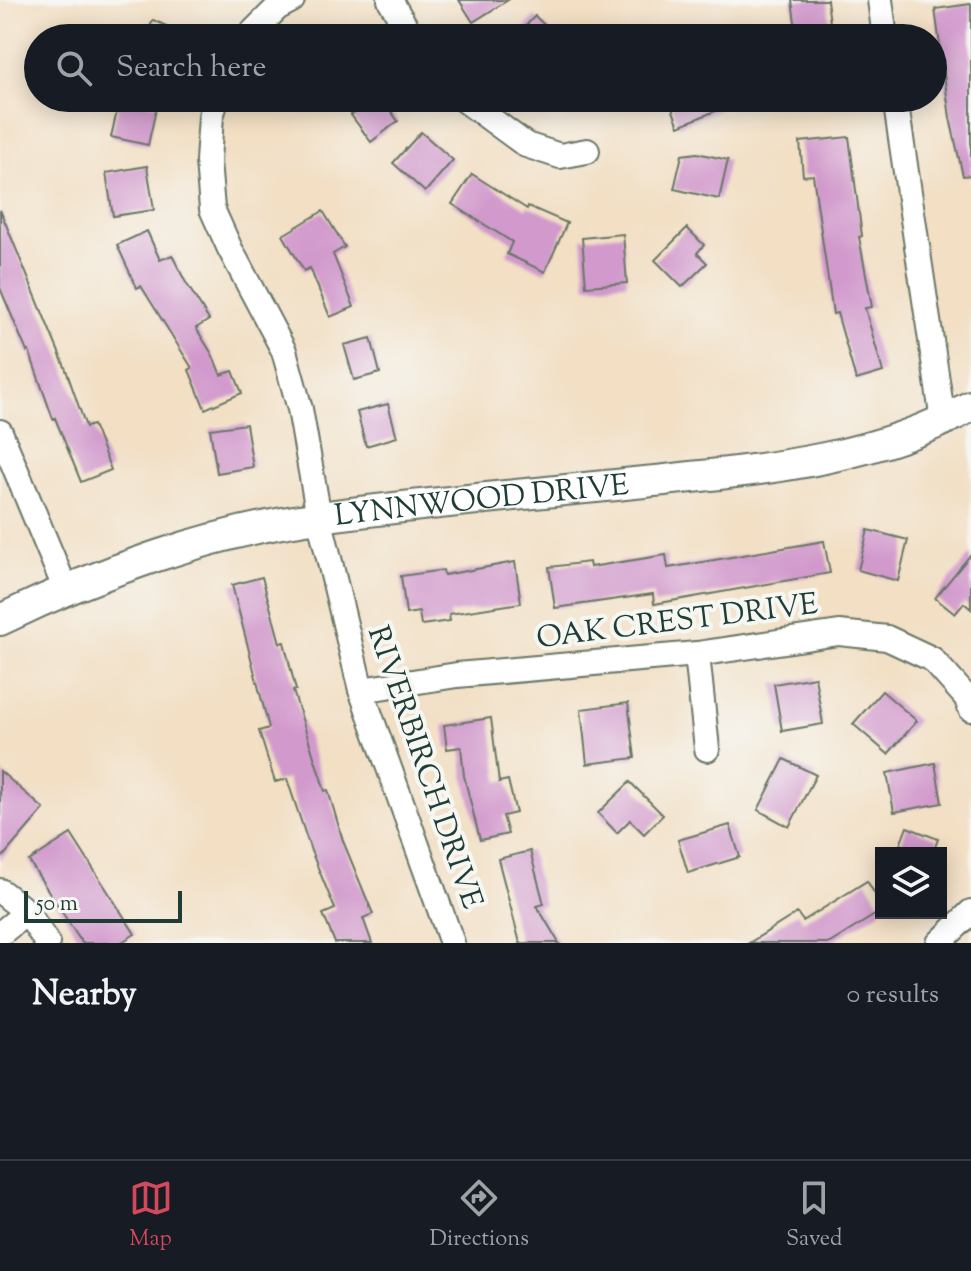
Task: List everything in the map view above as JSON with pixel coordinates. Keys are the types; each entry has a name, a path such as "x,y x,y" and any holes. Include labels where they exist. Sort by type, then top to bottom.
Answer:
{"street":[{"path":"261,24 277,8 292,0"},
{"path":"390,0 404,24"},
{"path":"880,0 883,24"},
{"name":"RIVERBIRCH DRIVE","path":"212,112 208,161 212,209 284,351 300,409 319,517 361,690 452,943"},
{"path":"481,112 526,145 560,156 587,151"},
{"path":"897,112 943,421"},
{"name":"LYNNWOOD DRIVE","path":"0,620 65,588 231,533 319,517 791,466 868,447 943,421 971,406"},
{"path":"0,432 65,588"},
{"name":"OAK CREST DRIVE","path":"361,690 457,675 697,654 839,633 887,638 932,659 966,697 971,709"},
{"path":"697,654 707,749"},
{"path":"0,891 27,912 47,943"},
{"path":"0,934 27,912"},
{"path":"939,943 971,912"}],"building":[{"path":"459,0 508,0 473,22"},
{"path":"792,0 827,0 830,24 795,24"},
{"path":"971,4 971,175 963,176 950,118 947,24 937,24 935,9"},
{"path":"535,16 543,24 527,24"},
{"path":"117,112 155,112 148,145 111,137"},
{"path":"355,112 391,112 398,121 371,142 351,115"},
{"path":"674,112 713,112 679,126"},
{"path":"421,132 453,160 425,192 393,163"},
{"path":"849,137 862,236 859,237 872,307 865,308 883,372 856,380 837,313 833,314 813,175 803,176 800,142"},
{"path":"697,153 728,160 719,199 674,189 682,155"},
{"path":"147,166 154,210 113,216 106,173"},
{"path":"472,174 527,209 528,206 567,223 545,272 507,254 512,242 452,204"},
{"path":"0,210 65,367 86,427 93,425 111,470 81,482 53,419 29,351 0,288"},
{"path":"323,211 345,247 333,254 354,307 330,317 310,268 304,271 283,235"},
{"path":"687,228 704,245 697,253 707,263 682,287 655,260"},
{"path":"147,231 160,260 172,255 209,320 196,328 221,375 233,371 242,393 205,409 189,370 192,368 141,286 137,288 117,245"},
{"path":"623,234 627,283 586,286 582,238"},
{"path":"371,338 380,373 354,380 344,345"},
{"path":"388,404 397,437 366,446 357,412"},
{"path":"246,424 253,467 217,473 210,429"},
{"path":"868,530 908,540 898,581 858,570"},
{"path":"824,541 830,573 654,604 653,594 555,608 549,567 589,562 590,567 666,555 668,568"},
{"path":"971,554 971,609 964,603 955,614 935,598"},
{"path":"515,562 521,603 449,614 450,621 421,625 419,612 406,614 401,576 443,570 444,575"},
{"path":"262,577 280,643 284,642 296,690 293,691 325,791 328,790 343,841 373,914 363,918 372,943 335,943 323,914 335,909 311,851 287,779 275,782 259,731 269,728 232,585"},
{"path":"815,677 823,724 782,731 774,684"},
{"path":"882,691 917,721 888,754 853,724"},
{"path":"628,703 635,758 587,764 581,709"},
{"path":"491,718 499,782 508,780 516,813 503,816 508,834 480,840 464,776 461,747 447,749 444,725"},
{"path":"784,759 816,775 789,827 758,810"},
{"path":"935,763 942,803 894,812 887,773"},
{"path":"0,771 44,809 0,860"},
{"path":"630,782 663,815 644,834 630,820 617,833 598,813"},
{"path":"730,825 740,857 688,873 678,840"},
{"path":"907,827 938,839 935,847 899,847"},
{"path":"71,834 135,934 120,943 82,943 29,861"},
{"path":"530,851 544,904 537,906 559,943 520,943 498,859"},
{"path":"867,881 875,894 875,915 830,943 749,943 797,913 803,921"}]}
